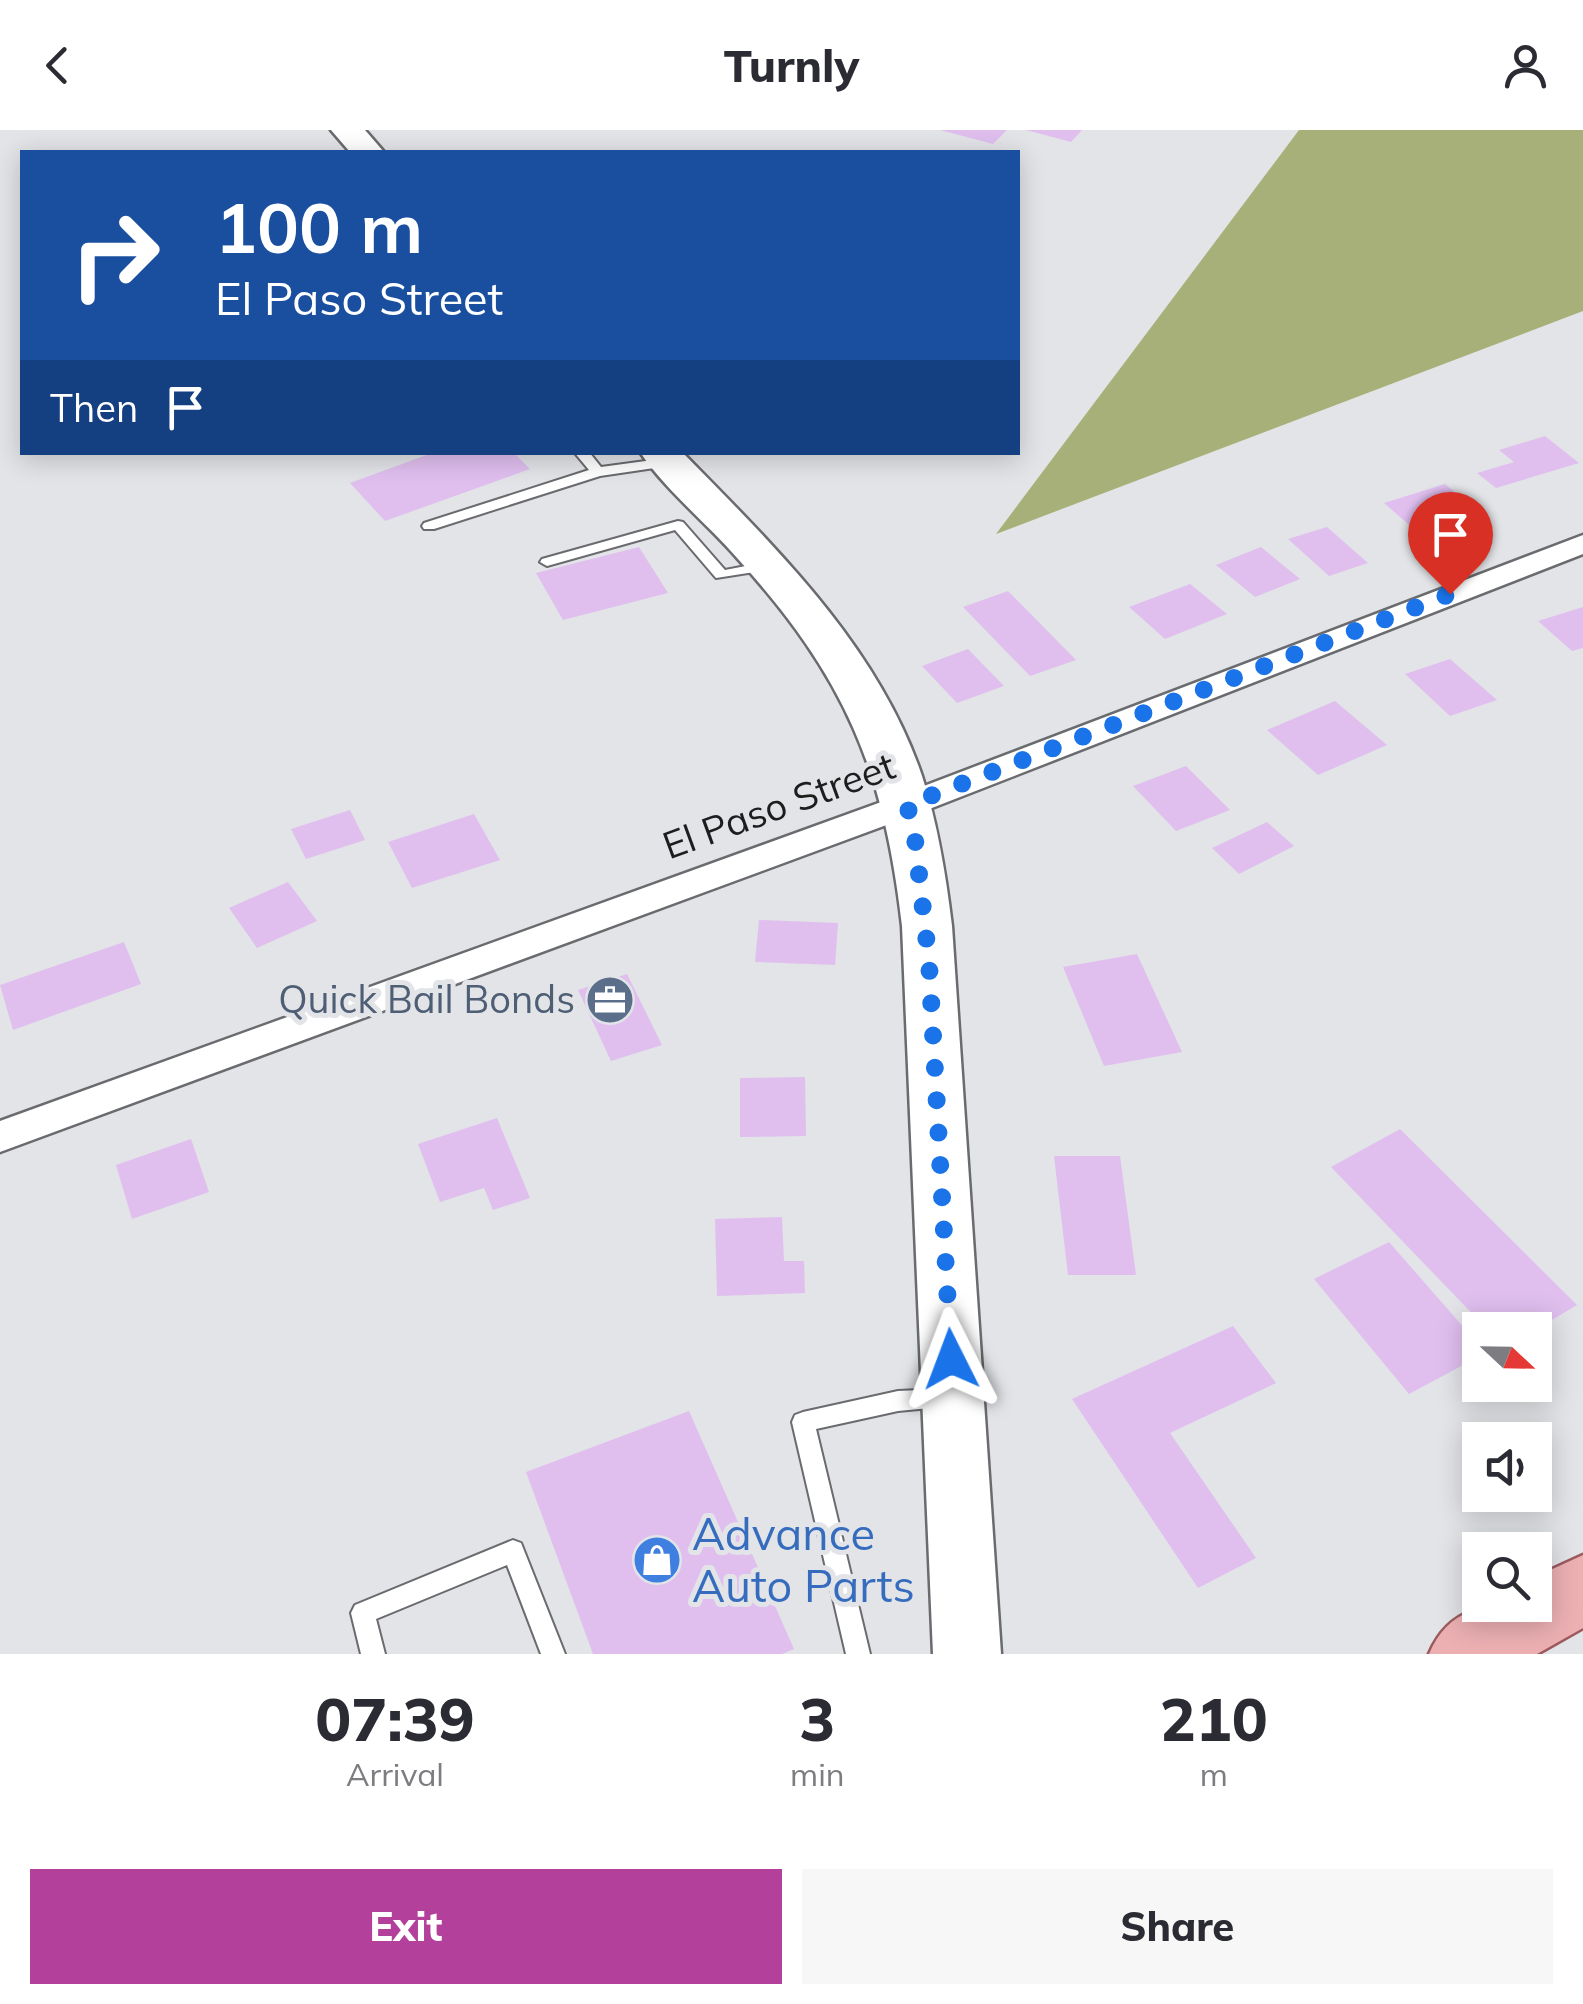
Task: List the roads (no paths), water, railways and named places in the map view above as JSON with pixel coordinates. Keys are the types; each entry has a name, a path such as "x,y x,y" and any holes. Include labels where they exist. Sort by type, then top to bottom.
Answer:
{"main road":[{"path":"347,130 366,150"},
{"path":"663,457 804,604 847,664 881,731 914,830 929,962 967,1654"},
{"path":"1466,1654 1583,1588"}],"street":[{"name":"El Paso Street","path":"0,1137 907,805 1583,544"}],"lane":[{"path":"584,455 598,472"},
{"path":"429,526 598,472 663,457"},
{"path":"547,562 678,525 721,575 768,566"},
{"path":"858,1654 803,1422 898,1401 953,1399"},
{"path":"373,1654 363,1614 513,1550 553,1654"}],"place":[{"name":"Quick Bail Bonds","path":"610,1000"},
{"name":"Advance Auto Parts","path":"657,1560"}]}
